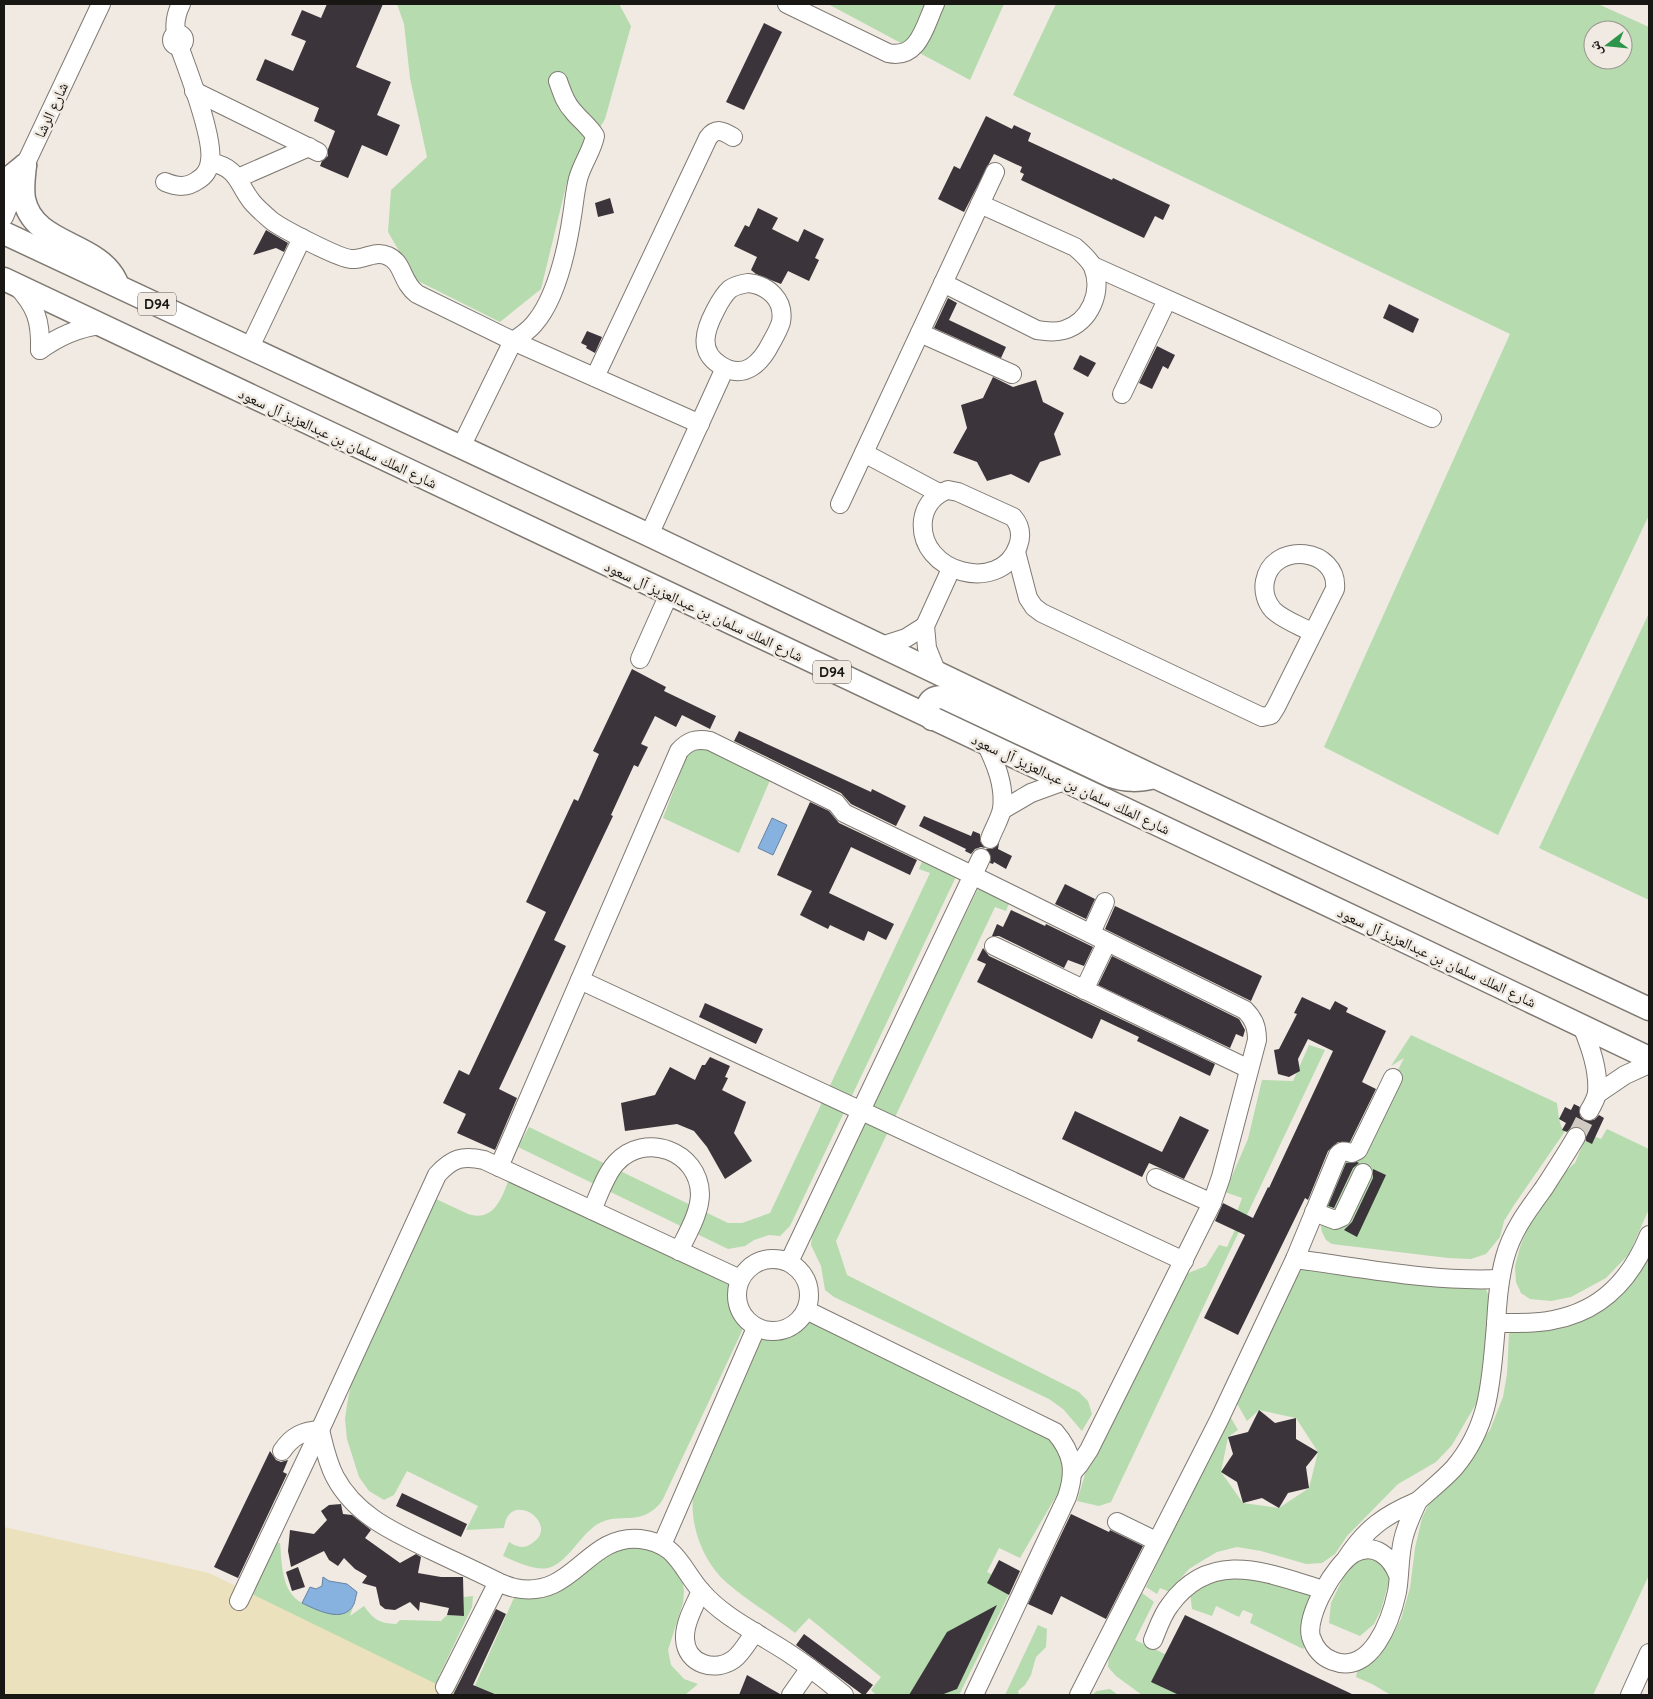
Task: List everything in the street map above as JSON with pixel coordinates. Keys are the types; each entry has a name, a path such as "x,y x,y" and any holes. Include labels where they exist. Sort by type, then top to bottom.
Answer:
{"main road":[{"path":"4,182 25,165"},
{"path":"25,165 24,198 34,220 42,229 101,262 112,271 118,286"},
{"name":"D94","path":"4,233 649,535 1155,777 1649,1009"},
{"name":"شارع الملك سلمان بن عبدالعزيز آل سعود","path":"10,282 1649,1058"},
{"path":"932,719 928,713 927,706 930,700 936,697 943,698 1116,778 1132,781 1155,777"}],"street":[{"path":"165,182 174,186 184,186 193,184 201,179 207,171 211,153 208,136 178,40 175,17 181,4"},
{"path":"787,4 888,53 896,55 904,54 916,44 935,4"},
{"name":"شارع الرشا","path":"4,218 25,165 98,5"},
{"path":"461,447 513,341 524,334 542,314 556,283 566,250 578,177 593,146 595,136 590,127 572,111 558,81"},
{"path":"194,91 314,150 238,178"},
{"path":"595,377 708,138 712,133 718,131 733,137"},
{"path":"210,162 221,164 231,170 263,214 276,224 302,238 348,259 361,258 372,254 387,255 397,263 408,287 417,294 513,341 700,424"},
{"path":"840,504 995,172"},
{"path":"943,283 1037,330 1050,332 1063,330 1075,325 1085,317 1092,305 1096,293 1096,279 1092,266 1085,255 1075,247 980,204"},
{"path":"250,347 302,238"},
{"path":"1092,266 1432,418"},
{"path":"10,282 28,298 36,314 41,332 40,350 68,332 100,324"},
{"path":"757,284 766,288 773,294 781,310 779,328 763,358 757,364 750,369 742,371 725,368 712,358 705,342 708,326 719,303 724,295 739,285 757,284"},
{"path":"1122,394 1167,300"},
{"path":"920,333 1012,374"},
{"path":"649,535 725,368"},
{"path":"864,453 939,493"},
{"path":"948,490 958,492 1013,517 1018,523 1020,532 1020,542 1016,552 1011,560 994,570 974,573 951,569 934,556 928,547 922,527 926,508 939,493 948,490"},
{"path":"1016,552 1028,598 1034,607 1042,613 1262,717 1271,715 1276,707 1313,633 1335,589 1335,576 1327,564 1320,559 1304,554 1285,556 1270,568 1264,585 1265,595 1274,611 1313,633"},
{"path":"937,673 927,648 925,626 951,569"},
{"path":"640,660 669,594"},
{"path":"881,646 906,638 925,626"},
{"path":"499,1167 679,751 685,744 693,740 710,741 836,803 844,813 1245,1010 1253,1018 1257,1029 1257,1040 1212,1203 1085,1458 1073,1472"},
{"path":"986,744 999,776 1002,793 1002,810 990,839"},
{"path":"1002,810 1032,793 1064,781"},
{"path":"789,1262 981,858"},
{"path":"1091,934 1105,902"},
{"path":"1084,990 1107,942"},
{"path":"994,946 1249,1069"},
{"path":"580,980 1184,1261"},
{"path":"1582,1026 1593,1059 1597,1094 1589,1111"},
{"path":"1597,1094 1625,1076 1649,1064"},
{"path":"1079,1695 1219,1420 1295,1258 1338,1155 1345,1150 1352,1153 1358,1150 1393,1078"},
{"path":"1418,1501 1404,1537 1398,1584 1393,1606 1383,1632 1372,1650 1364,1657 1356,1662 1336,1662 1319,1652 1314,1644 1310,1634 1312,1615 1324,1590 1369,1529 1384,1518 1418,1501 1454,1468 1476,1433 1490,1394 1500,1279 1505,1256 1514,1233 1576,1137"},
{"path":"592,1210 610,1172 623,1157 640,1148 650,1147 670,1150 686,1160 692,1168 699,1186 700,1196 697,1211 679,1251"},
{"path":"239,1602 437,1174 446,1165 458,1159 471,1157 484,1160 740,1279"},
{"path":"1314,1212 1336,1220 1342,1217 1363,1173"},
{"path":"1156,1178 1212,1203"},
{"path":"1496,1323 1553,1320 1569,1316 1598,1302 1612,1292 1634,1267 1649,1235"},
{"path":"1295,1258 1424,1277 1475,1280 1500,1279"},
{"path":"778,1259 789,1262 805,1278 809,1299 806,1310 800,1320 790,1328 779,1332 767,1332 756,1328 740,1312 737,1296 740,1279 746,1270 761,1261 778,1259"},
{"path":"806,1310 1055,1432 1068,1450 1073,1472 1072,1485 1068,1497 974,1695"},
{"path":"662,1545 756,1328"},
{"path":"282,1450 298,1434 320,1430"},
{"path":"320,1430 326,1454 336,1478 350,1498 368,1516 389,1530 498,1582 515,1588 533,1590 551,1586 568,1577 595,1553 610,1544 628,1539 640,1539 662,1545 681,1561 700,1591 718,1608 810,1668 844,1695"},
{"path":"1117,1522 1156,1542"},
{"path":"1346,1559 1356,1552 1366,1550 1377,1551 1387,1556 1394,1564 1398,1575"},
{"path":"1153,1640 1168,1607 1180,1593 1193,1582 1210,1574 1244,1569 1324,1590"},
{"path":"445,1687 498,1582"},
{"path":"700,1591 687,1625 685,1639 689,1652 698,1662 711,1667 724,1665 736,1658 755,1632"},
{"path":"1630,1695 1649,1653"},
{"path":"791,1695 810,1668"}],"green space":[{"path":"397,4 619,4 631,26 605,119 567,182 541,289 500,322 416,280 388,232 391,190 427,157 410,78 404,24"},
{"path":"828,4 1004,4 970,80"},
{"path":"1056,4 1598,4 1649,27 1649,515 1498,835 1324,747 1510,334 1013,95"},
{"path":"1649,613 1649,900 1539,848"},
{"path":"695,743 773,773 739,853 663,818 689,750"},
{"path":"927,849 962,864 790,1226 780,1236 769,1235 754,1240 745,1246 728,1249 518,1147 529,1127 728,1223 742,1223 770,1213 930,873 919,869"},
{"path":"984,876 1014,891 1006,911 995,907 836,1241 847,1275 1079,1392 1088,1401 1092,1414 1082,1431 1063,1409 1049,1399 834,1297 825,1290 821,1266 811,1245 813,1230"},
{"path":"1411,1035 1557,1103 1562,1129 1570,1124 1504,1221 1500,1237 1486,1254 1471,1259 1332,1244 1326,1240 1322,1232 1320,1221 1323,1208 1354,1138 1362,1142 1404,1058 1391,1066"},
{"path":"1309,1045 1325,1050 1111,1502 1099,1506 1077,1501 1086,1471 1181,1276 1206,1266 1219,1245 1227,1247 1239,1221 1234,1220 1242,1198 1225,1192 1248,1139 1262,1080 1293,1081"},
{"path":"1607,1129 1649,1149 1649,1209 1629,1254 1606,1278 1571,1297 1551,1301 1530,1299 1521,1293 1516,1282 1515,1266 1520,1247 1532,1218 1561,1175 1575,1163 1589,1130 1601,1139"},
{"path":"511,1174 730,1281 735,1305 743,1318 742,1331 662,1501 654,1509 638,1517 614,1519 596,1525 561,1561 543,1569 525,1565 503,1556 509,1542 523,1547 531,1544 539,1536 541,1528 538,1520 523,1510 515,1511 508,1516 504,1528 466,1530 478,1506 407,1471 394,1495 384,1500 369,1491 359,1477 347,1439 345,1419 352,1378 436,1199 468,1214 478,1216 485,1214 492,1211 497,1205"},
{"path":"1649,1254 1649,1575 1593,1695 1391,1695 1356,1677 1360,1660 1374,1654 1390,1640 1401,1619 1410,1588 1415,1548 1422,1518 1430,1502 1490,1430 1503,1397 1507,1374 1509,1334 1517,1325 1575,1314"},
{"path":"1303,1268 1483,1281 1489,1297 1489,1322 1480,1397 1452,1445 1436,1462 1398,1484 1347,1536 1335,1554 1322,1563 1306,1564 1261,1551 1237,1547 1217,1552 1205,1559 1189,1569 1170,1592 1160,1588 1157,1594 1146,1587 1228,1413 1238,1430 1228,1437 1221,1472 1243,1503 1279,1508 1309,1488 1318,1452 1296,1418 1259,1410 1247,1421 1235,1400 1294,1276"},
{"path":"806,1316 1030,1412 1065,1460 1065,1476 1059,1491 1020,1558 999,1548 987,1572 1006,1582 1009,1594 959,1695 876,1695 871,1690 881,1677 809,1618 795,1633 743,1596 719,1575 711,1565 700,1543 696,1532 693,1508 693,1494 697,1477 759,1344 770,1327 780,1329 790,1327"},
{"path":"265,1541 280,1543 282,1568 286,1584 295,1598 302,1603 317,1606 348,1610 353,1607 350,1616 364,1606 374,1618 385,1623 396,1624 400,1620 441,1621 447,1615 464,1616 464,1597 473,1596 472,1607 439,1676 473,1690 513,1600 518,1593 545,1590 600,1548 658,1545 682,1579 684,1591 683,1603 668,1650 671,1665 684,1679 698,1684 685,1695 439,1695 243,1604"},
{"path":"1374,1552 1391,1574 1381,1610 1374,1624 1360,1636 1329,1623 1331,1603 1346,1572 1357,1561"},
{"path":"1220,1567 1312,1586 1310,1637 1303,1649 1250,1623 1253,1614 1243,1610 1239,1617 1216,1606 1212,1616 1192,1609 1190,1593"},
{"path":"1142,1593 1154,1602 1135,1640 1167,1655 1262,1690 1249,1695 1142,1695 1116,1676 1108,1667 1109,1654"},
{"path":"1038,1625 1047,1629 1046,1647 1036,1657 1031,1675 1025,1685 1018,1691 1019,1695 1005,1695"},
{"path":"1110,1689 1118,1695 1092,1695 1097,1691"}],"sand":[{"path":"4,1527 209,1573 459,1695 4,1695"}],"water":[{"path":"772,818 787,825 773,855 758,848"},
{"path":"323,1577 329,1581 347,1584 357,1592 354,1604 343,1614 329,1614 302,1603 310,1587 316,1589 322,1586"}],"building":[{"path":"327,4 383,4 356,67 391,82 377,115 400,125 387,156 362,145 348,178 320,166 322,161 328,156 328,149 335,131 314,121 319,108 256,80 265,59 293,71 306,41 291,35 302,10 321,18"},
{"path":"764,23 782,32 744,110 726,102"},
{"path":"986,116 1012,129 1014,125 1031,133 1028,141 1170,205 1163,220 1155,216 1144,238 1021,180 1024,174 1020,172 1022,167 994,154 964,212 938,199 954,166 960,169"},
{"path":"610,198 614,213 598,217 595,203"},
{"path":"758,208 778,218 772,229 798,242 804,229 824,239 815,258 819,260 809,281 788,271 781,284 756,274 751,270 757,257 734,246 745,225 749,227"},
{"path":"266,230 288,243 284,252 276,248 253,255"},
{"path":"948,298 957,303 949,320 1006,347 1001,358 934,328"},
{"path":"1389,304 1419,319 1413,333 1383,318"},
{"path":"587,331 602,337 595,353 581,343"},
{"path":"1157,346 1175,355 1168,369 1163,366 1152,389 1139,383"},
{"path":"1080,355 1096,363 1088,377 1073,369"},
{"path":"993,377 1013,387 1036,380 1043,402 1064,413 1054,434 1061,455 1040,462 1029,483 1011,474 987,481 977,462 953,453 967,428 961,405 983,398"},
{"path":"632,669 666,687 664,691 716,716 710,729 682,715 676,727 655,716 641,744 648,747 638,767 634,765 611,815 613,816 554,940 566,946 499,1089 517,1098 495,1150 457,1133 466,1114 443,1103 459,1070 469,1075 546,912 526,902 574,799 578,801 599,754 593,751"},
{"path":"739,731 871,792 872,789 906,806 896,826 851,804 841,793 734,741"},
{"path":"810,802 829,811 839,823 917,860 910,875 851,847 829,893 894,924 886,940 868,931 864,941 830,925 828,929 800,915 812,891 777,875"},
{"path":"924,816 971,836 973,831 980,834 980,841 985,848 975,849 971,854 965,851 966,849 919,826"},
{"path":"999,843 998,849 1012,856 1006,869 994,862 993,864 990,863 991,857 986,849 992,849"},
{"path":"1065,884 1095,899 1086,919 1055,904"},
{"path":"1115,906 1262,976 1251,1001 1105,929"},
{"path":"1011,910 1045,926 1046,924 1093,947 1084,966 1068,960 1064,968 999,936 992,936 997,924 1003,927"},
{"path":"983,948 989,956 1215,1064 1210,1076 1137,1041 1139,1037 1101,1019 1092,1039 977,982 986,964 977,960"},
{"path":"1112,956 1239,1019 1245,1030 1243,1037 1236,1034 1230,1048 1098,985"},
{"path":"1302,997 1330,1010 1335,1001 1348,1008 1346,1012 1386,1031 1362,1082 1376,1089 1350,1142 1338,1142 1328,1151 1308,1200 1305,1198 1238,1335 1204,1318 1245,1235 1215,1221 1223,1203 1253,1218 1333,1051 1308,1039 1298,1059 1300,1071 1289,1077 1278,1074 1274,1050 1279,1049 1297,1014 1294,1013"},
{"path":"705,1003 763,1029 756,1044 699,1017"},
{"path":"710,1057 730,1066 725,1077 728,1078 722,1090 746,1102 734,1133 752,1161 725,1179 707,1147 694,1131 677,1124 625,1131 621,1103 655,1095 670,1067 695,1080 702,1065 705,1065"},
{"path":"1574,1104 1580,1107 1580,1116 1584,1120 1594,1120 1599,1115 1604,1118 1592,1144 1586,1141 1585,1132 1581,1128 1571,1128 1567,1132 1562,1130 1566,1123 1559,1119 1565,1107 1571,1110"},
{"path":"1075,1111 1162,1152 1180,1116 1209,1130 1184,1179 1149,1163 1142,1177 1062,1139"},
{"path":"1346,1163 1359,1163 1353,1168 1334,1208 1328,1206"},
{"path":"1373,1169 1386,1175 1357,1237 1344,1230 1352,1222 1373,1178"},
{"path":"1259,1410 1275,1423 1296,1418 1296,1439 1318,1452 1306,1467 1309,1488 1288,1493 1279,1508 1262,1498 1243,1503 1237,1482 1221,1472 1233,1454 1228,1437 1248,1432"},
{"path":"270,1451 276,1460 281,1462 288,1460 283,1472 287,1474 238,1578 214,1567"},
{"path":"402,1493 467,1524 461,1537 396,1506"},
{"path":"341,1504 343,1514 352,1515 371,1530 365,1538 400,1563 416,1554 421,1557 418,1573 441,1577 463,1577 464,1616 447,1615 449,1608 420,1602 419,1611 410,1602 395,1610 385,1609 380,1605 376,1587 362,1583 367,1576 355,1569 344,1558 338,1566 329,1560 324,1551 291,1567 288,1551 290,1530 314,1534 327,1520 321,1511 329,1505"},
{"path":"1071,1514 1143,1546 1106,1619 1061,1596 1052,1615 1028,1604"},
{"path":"999,1560 1020,1571 1009,1595 987,1583"},
{"path":"298,1567 305,1587 292,1591 286,1572"},
{"path":"997,1605 957,1689 941,1695 909,1695 947,1632"},
{"path":"496,1609 506,1614 473,1685 497,1695 453,1695"},
{"path":"1185,1615 1354,1695 1179,1695 1151,1682"},
{"path":"804,1634 873,1685 865,1695 796,1645"},
{"path":"747,1675 780,1694 781,1695 739,1695"}],"tunnel":[{"path":"1576,1137 1589,1111"}]}
